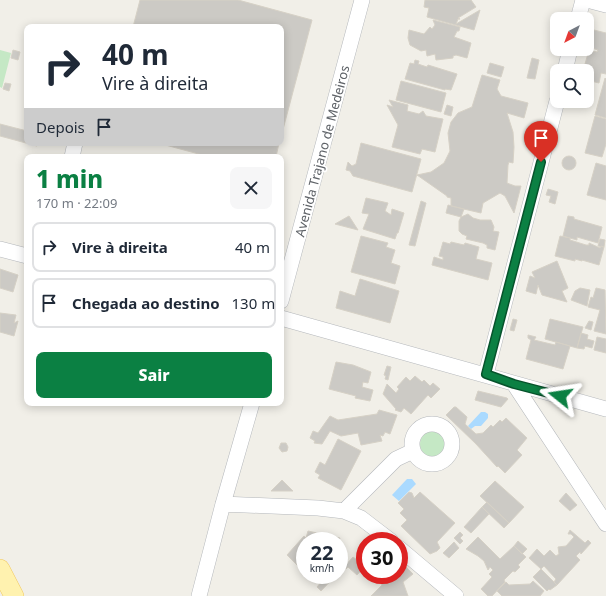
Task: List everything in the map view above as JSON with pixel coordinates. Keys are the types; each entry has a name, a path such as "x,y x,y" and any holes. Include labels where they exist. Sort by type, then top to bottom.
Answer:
{"main road":[{"path":"0,569 14,596"}],"street":[{"name":"Avenida Trajano de Medeiros","path":"284,290 362,0"},
{"path":"580,12 583,0"},
{"path":"587,0 606,6"},
{"path":"486,374 555,108"},
{"path":"0,248 24,255"},
{"path":"284,319 486,374 514,384 606,409"},
{"path":"514,384 606,524"},
{"path":"199,596 223,504 251,406"},
{"path":"344,511 396,459 413,451"},
{"path":"223,504 318,508 344,511 361,518 379,532"},
{"path":"408,556 449,594"}],"green space":[{"path":"0,50 11,53 2,88 0,87"},
{"path":"433,431 442,435 446,444 442,453 433,457 424,453 420,444 424,435"}],"water":[{"path":"481,412 488,414 488,418 481,426 475,426 471,429 468,426"},
{"path":"407,479 412,479 416,484 399,501 392,495"}],"building":[{"path":"140,0 238,0 312,20 284,126 284,24 134,24"},
{"path":"425,0 471,0 476,7 458,18 460,19 458,19 456,24 480,10 474,30 427,17 429,8 424,7"},
{"path":"433,20 460,27 459,31 457,31 454,37 471,43 467,58 456,55 453,56 453,58 436,60 435,54 427,56 426,50 421,51 410,45 408,38 409,30 424,34 430,27 432,29 435,25"},
{"path":"594,30 606,33 606,74 601,73 599,83 594,82 594,64 585,64 587,56 594,56 594,51 597,52 598,50 594,49"},
{"path":"13,50 20,52 18,60 11,58"},
{"path":"532,58 539,60 535,79 527,78"},
{"path":"415,60 419,61 418,64 427,67 428,65 457,74 451,90 445,90 405,79 410,63 414,64"},
{"path":"490,63 504,67 501,77 487,73"},
{"path":"482,75 500,80 497,89 501,96 528,103 524,118 507,113 513,132 514,147 513,163 509,162 508,165 507,183 515,186 521,186 514,213 505,196 500,193 483,203 481,213 451,206 451,198 447,197 417,175 431,172 444,163 450,151 448,133 451,122 458,113 472,107"},
{"path":"605,78 606,79 606,118 595,115"},
{"path":"401,81 446,93 441,112 396,100"},
{"path":"5,83 11,84 9,91 3,89"},
{"path":"389,100 408,105 407,111 419,114 423,111 426,116 443,119 435,152 422,149 420,154 392,147 398,125 387,105 393,107"},
{"path":"447,105 453,107 451,116 444,114"},
{"path":"595,116 606,119 606,144 602,157 585,153"},
{"path":"0,124 24,130 24,142 0,136"},
{"path":"361,143 421,159 412,192 353,176 350,171 346,170 348,162 352,166 356,164"},
{"path":"169,146 278,146 277,154 199,154"},
{"path":"566,156 572,156 576,160 576,166 572,170 566,170 562,166 562,160"},
{"path":"596,163 606,166 606,200 587,195"},
{"path":"548,189 558,192 555,204 549,202 551,196 546,195"},
{"path":"366,198 388,203 385,211 391,215 392,209 404,213 395,239 363,229 369,214 362,213"},
{"path":"421,201 426,203 415,246 409,245"},
{"path":"448,205 464,209 461,217 446,213"},
{"path":"468,214 473,218 480,220 491,220 494,227 493,231 499,232 495,250 487,248 487,245 483,243 466,239 467,236 459,231 459,221 461,217"},
{"path":"349,216 358,230 335,224"},
{"path":"568,216 602,227 598,243 577,237 577,240 563,236"},
{"path":"361,236 388,243 386,247 395,250 391,263 400,266 395,284 351,272"},
{"path":"560,236 570,238 570,240 586,245 589,245 589,243 600,248 601,246 604,247 599,265 582,260 575,259 575,261 555,256"},
{"path":"600,239 605,240 604,247 598,246"},
{"path":"443,242 464,245 465,243 479,247 476,259 492,263 488,280 432,265 434,257 443,260 443,257 439,256"},
{"path":"557,261 568,288 562,291 567,302 542,295 538,285 536,294 526,291 530,276 535,278 532,272"},
{"path":"0,269 18,275 13,292 0,288"},
{"path":"360,279 399,291 390,323 336,308 340,291 355,296"},
{"path":"580,288 590,290 587,306 571,300 575,291"},
{"path":"596,288 605,290 606,334 594,331 600,310 588,307"},
{"path":"0,313 16,315 14,323 18,321 14,336 0,332"},
{"path":"513,319 517,320 514,331 510,330"},
{"path":"550,319 583,327 577,348 545,339"},
{"path":"589,321 593,322 591,330 585,328"},
{"path":"581,333 588,335 587,339 594,341 592,348 585,346 584,349 577,348"},
{"path":"528,335 536,337 534,340 555,345 556,342 570,346 563,369 526,359 531,340 528,338"},
{"path":"597,337 606,339 606,353 594,350"},
{"path":"336,362 353,365 371,372 368,383 363,382 362,387 373,390 370,401 355,398 356,396 329,389"},
{"path":"387,366 391,367 388,380 385,379 386,376 384,375"},
{"path":"415,376 422,382 424,380 430,386 433,383 440,389 431,398 428,395 411,414 404,408 401,412 395,410 396,409 383,394 387,384 396,393 399,389 397,387 406,377 410,381"},
{"path":"478,391 508,399 501,407 475,400"},
{"path":"454,407 456,407 467,417 465,424 476,434 483,433 491,425 493,427 500,420 502,422 506,418 527,438 517,450 522,455 505,473 498,466 497,467 446,415"},
{"path":"379,410 397,415 390,434 385,432 383,436 380,435 382,441 361,445 358,433 341,436 330,431 322,444 314,443 315,441 310,438 313,431 318,433 330,416 338,420 377,414"},
{"path":"338,439 361,451 341,490 318,478 320,475 315,472 320,462 325,465"},
{"path":"281,443 286,443 288,447 287,451 282,452 279,448"},
{"path":"282,480 293,491 271,491"},
{"path":"495,481 524,507 509,523 480,496"},
{"path":"409,492 412,493 414,498 420,492 455,523 437,542 440,548 437,551 430,554 401,526 407,520 400,513 404,509 398,503"},
{"path":"566,493 577,505 570,511 559,501"},
{"path":"487,502 509,523 504,528 482,507"},
{"path":"482,507 489,514 471,533 464,527"},
{"path":"570,530 585,543 588,540 591,543 581,554 580,552 576,556 580,560 557,585 554,582 556,579 544,566 541,569 529,558 537,549 544,556 550,550 556,556 559,554 558,547 566,546 574,537 571,534 568,534"},
{"path":"460,532 463,535 460,538 463,541 460,544 454,538"},
{"path":"478,537 500,559 514,546 526,557 518,565 520,567 515,572 513,571 504,580 505,582 492,596 488,596 481,589 492,577 489,574 493,570 490,567 488,570 484,561 466,549"},
{"path":"518,541 527,549 522,554 514,546"},
{"path":"454,542 459,548 449,558 443,553"},
{"path":"296,545 296,564 287,555"},
{"path":"353,557 356,559 356,574 348,567 348,563"},
{"path":"408,569 413,574 408,578"},
{"path":"541,569 557,585 550,590 549,589 547,591 533,577"},
{"path":"533,581 544,591 540,596 502,596 497,591 506,582 509,585 530,584"},
{"path":"320,584 328,584 321,591 317,587"},
{"path":"404,584 408,596 371,596 382,585"}],"route":[{"path":"541,162 486,374 514,384 560,396"}]}
